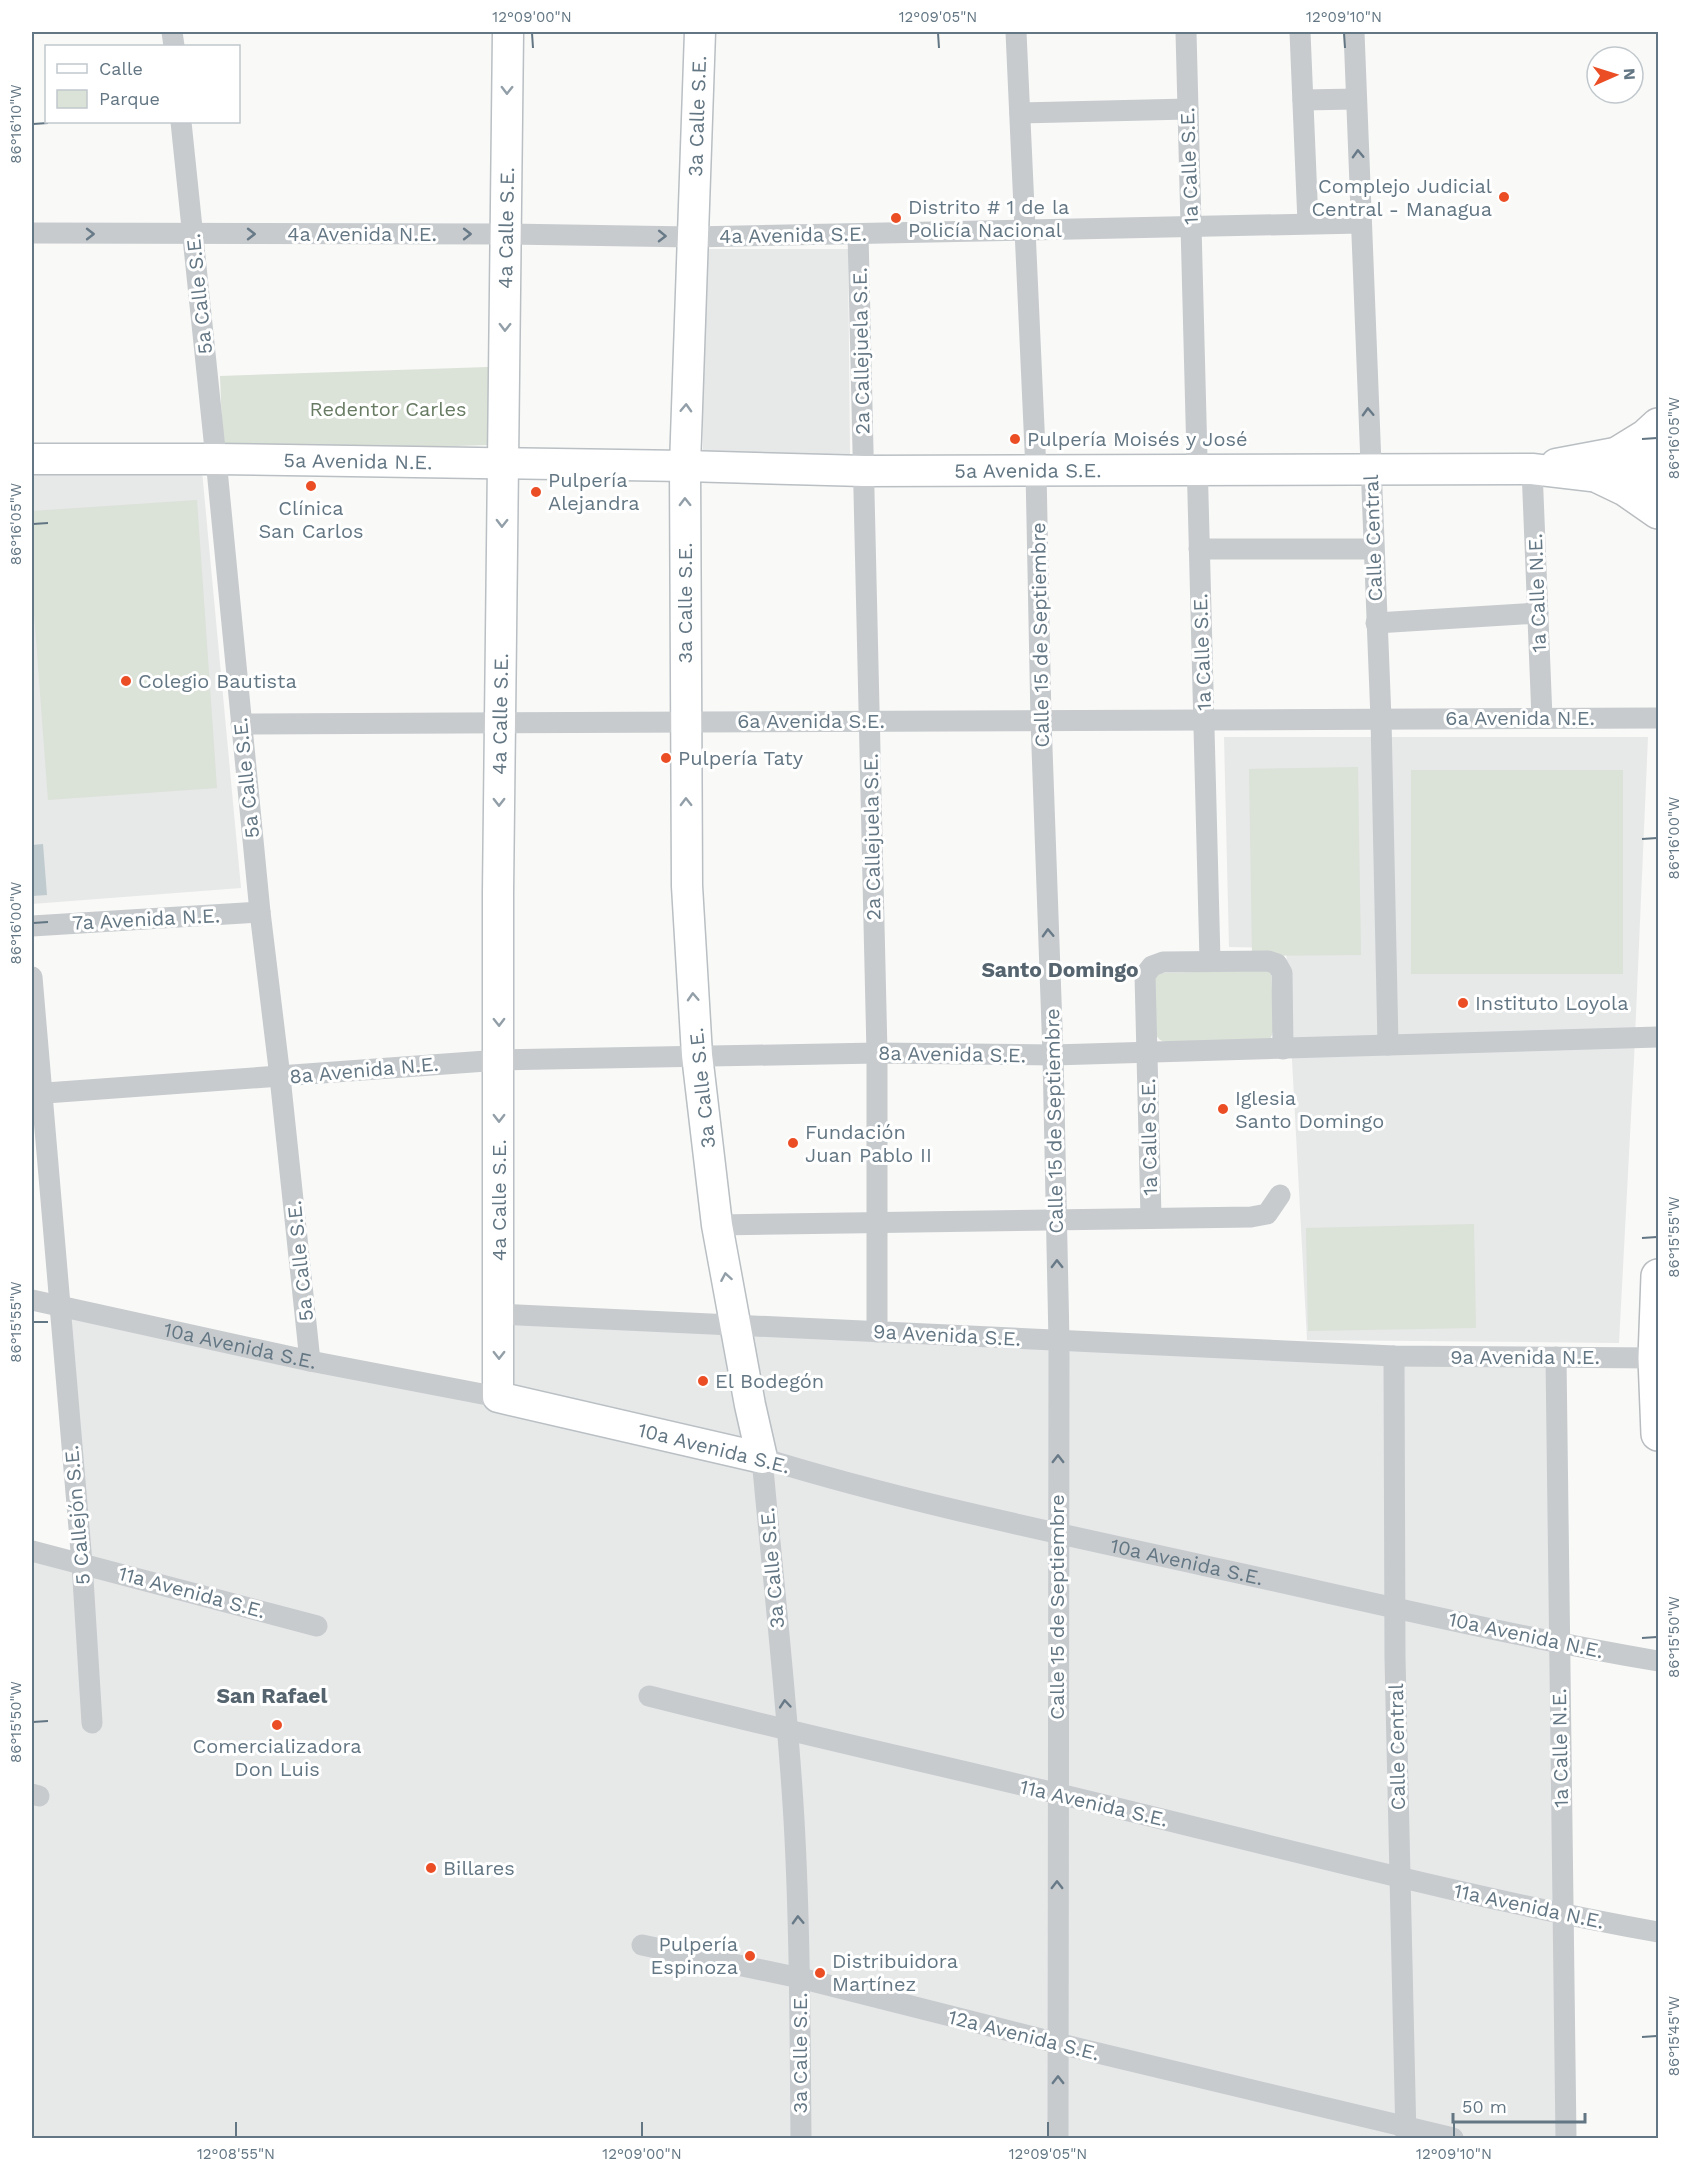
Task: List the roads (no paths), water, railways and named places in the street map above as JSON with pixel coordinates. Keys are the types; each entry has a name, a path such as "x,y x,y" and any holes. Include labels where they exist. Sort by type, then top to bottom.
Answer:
{"highway":[{"path":"1659,425 1610,465 1625,489 1659,512"},
{"path":"1659,1276 1655,1358 1659,1434"}],"street":[{"name":"4a Calle S.E.","path":"498,1397 500,723 508,32"},
{"name":"3a Calle S.E.","path":"700,32 685,466 687,886 697,1055 717,1225 762,1458 788,1731 800,1978 801,2139"},
{"name":"Calle 15 de Septiembre","path":"1016,32 1036,471 1059,1341 1058,2139"},
{"name":"1a Calle S.E.","path":"1151,1217 1145,975 1152,966 1163,962 1210,960 1186,32"},
{"path":"1300,32 1308,223"},
{"name":"Calle Central","path":"1354,32 1381,719 1388,1045"},
{"path":"1303,100 1356,99"},
{"path":"1020,113 1188,109"},
{"name":"5a Calle S.E.","path":"181,123 260,912 310,1361"},
{"name":"4a Avenida S.E.","path":"692,237 1361,223"},
{"name":"4a Avenida N.E.","path":"32,233 506,234 692,237"},
{"name":"2a Callejuela S.E.","path":"858,234 877,1053 877,1332"},
{"path":"1370,470 1532,469 1610,465 1659,452"},
{"name":"5a Avenida N.E.","path":"32,459 216,459 685,466"},
{"path":"1610,465 1659,479"},
{"name":"5a Avenida S.E.","path":"685,466 864,471 1370,470"},
{"name":"1a Calle N.E.","path":"1532,469 1542,717"},
{"path":"1199,549 1373,549"},
{"path":"1377,623 1538,613"},
{"name":"6a Avenida N.E.","path":"1381,719 1659,718"},
{"name":"6a Avenida S.E.","path":"241,724 1381,719"},
{"name":"7a Avenida N.E.","path":"32,926 260,912"},
{"path":"1210,960 1268,961 1277,964 1282,973 1283,1049"},
{"name":"5 Callejón S.E.","path":"32,977 37,1094 82,1563 92,1723"},
{"name":"8a Avenida S.E.","path":"697,1055 877,1053 1053,1055 1659,1037"},
{"name":"8a Avenida N.E.","path":"37,1094 500,1060 697,1055"},
{"path":"717,1225 877,1224 1259,1215 1268,1214 1280,1195"},
{"name":"10a Avenida S.E.","path":"32,1300 310,1361 498,1397 762,1458 833,1480 1057,1533 1395,1607"},
{"name":"9a Avenida S.E.","path":"499,1314 1395,1356"},
{"name":"Calle Central","path":"1395,1356 1395,1607 1406,2133"},
{"name":"9a Avenida N.E.","path":"1395,1356 1655,1358"},
{"name":"1a Calle N.E.","path":"1556,1357 1566,2139"},
{"name":"11a Avenida S.E.","path":"32,1551 317,1626"},
{"name":"10a Avenida N.E.","path":"1395,1607 1558,1643 1659,1661"},
{"path":"649,1696 788,1731"},
{"name":"11a Avenida S.E.","path":"788,1731 1057,1793 1400,1877"},
{"name":"11a Avenida N.E.","path":"1400,1877 1564,1915 1659,1932"},
{"name":"12a Avenida S.E.","path":"642,1945 800,1978 1406,2133 1453,2139"}],"place":[{"name":"Complejo Judicial Central - Managua","path":"1504,197"},
{"name":"Distrito # 1 de la Policía Nacional","path":"896,218"},
{"name":"Pulpería Moisés y José","path":"1015,439"},
{"name":"Clínica San Carlos","path":"311,486"},
{"name":"Pulpería Alejandra","path":"536,492"},
{"name":"Colegio Bautista","path":"126,681"},
{"name":"Pulpería Taty","path":"666,758"},
{"name":"Instituto Loyola","path":"1463,1003"},
{"name":"Iglesia Santo Domingo","path":"1223,1109"},
{"name":"Fundación Juan Pablo II","path":"793,1143"},
{"name":"El Bodegón","path":"703,1381"},
{"name":"Comercializadora Don Luis","path":"277,1725"},
{"name":"Billares","path":"431,1868"},
{"name":"Pulpería Espinoza","path":"750,1956"},
{"name":"Distribuidora Martínez","path":"820,1973"}],"district":[{"name":"Santo Domingo","path":"1060,969"},
{"name":"San Rafael","path":"272,1695"}],"park label":[{"name":"Redentor Carles","path":"388,409"}]}
